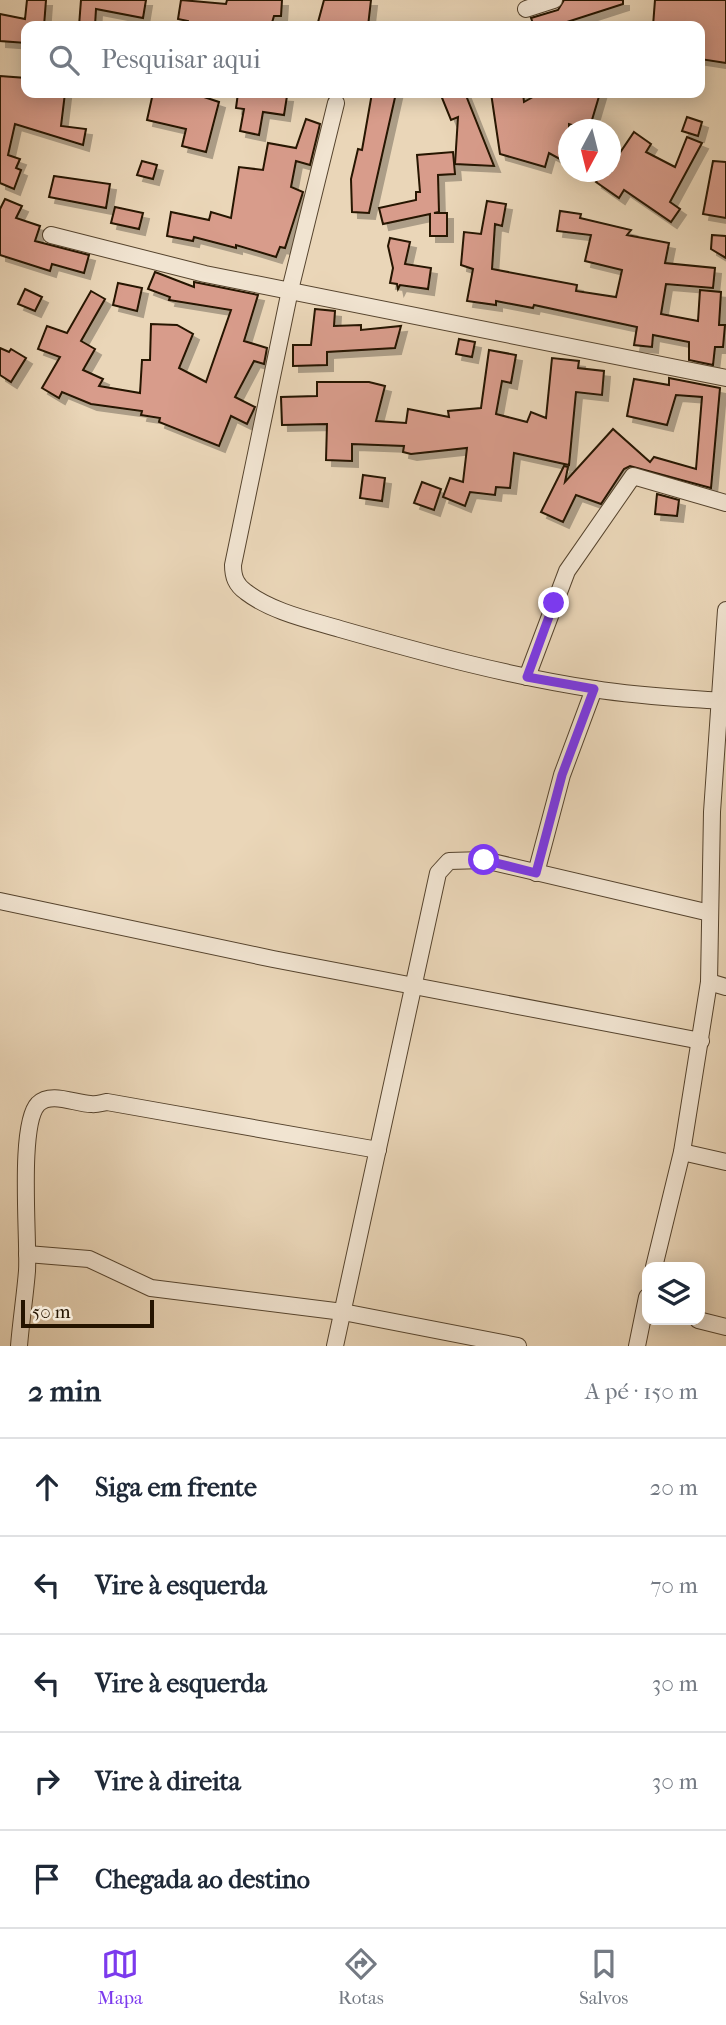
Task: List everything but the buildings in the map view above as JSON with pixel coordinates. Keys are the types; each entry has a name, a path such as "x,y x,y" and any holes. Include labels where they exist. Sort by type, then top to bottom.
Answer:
{"street":[{"path":"526,9 554,0"},
{"path":"336,103 290,290 233,577 245,592 260,601 304,618 527,677 594,689 722,701"},
{"path":"51,235 205,274 726,378"},
{"path":"527,677 567,572 633,476 726,503"},
{"path":"655,1262 682,1152 709,982 710,913 719,813 726,610"},
{"path":"536,873 562,775 594,689"},
{"path":"335,1346 416,985 430,899 438,873 449,862 484,860 710,913"},
{"path":"0,901 273,959 701,1041"},
{"path":"709,982 726,987"},
{"path":"19,1346 27,1254 25,1206 29,1140 35,1110 44,1101 54,1099 90,1104 107,1102 378,1150"},
{"path":"682,1152 726,1162"},
{"path":"27,1254 89,1259 151,1288 343,1312 519,1346"},
{"path":"705,1322 726,1327"},
{"path":"637,1346 642,1324"}],"route":[{"path":"484,860 536,873 562,775 594,689 527,677 554,603"}]}
